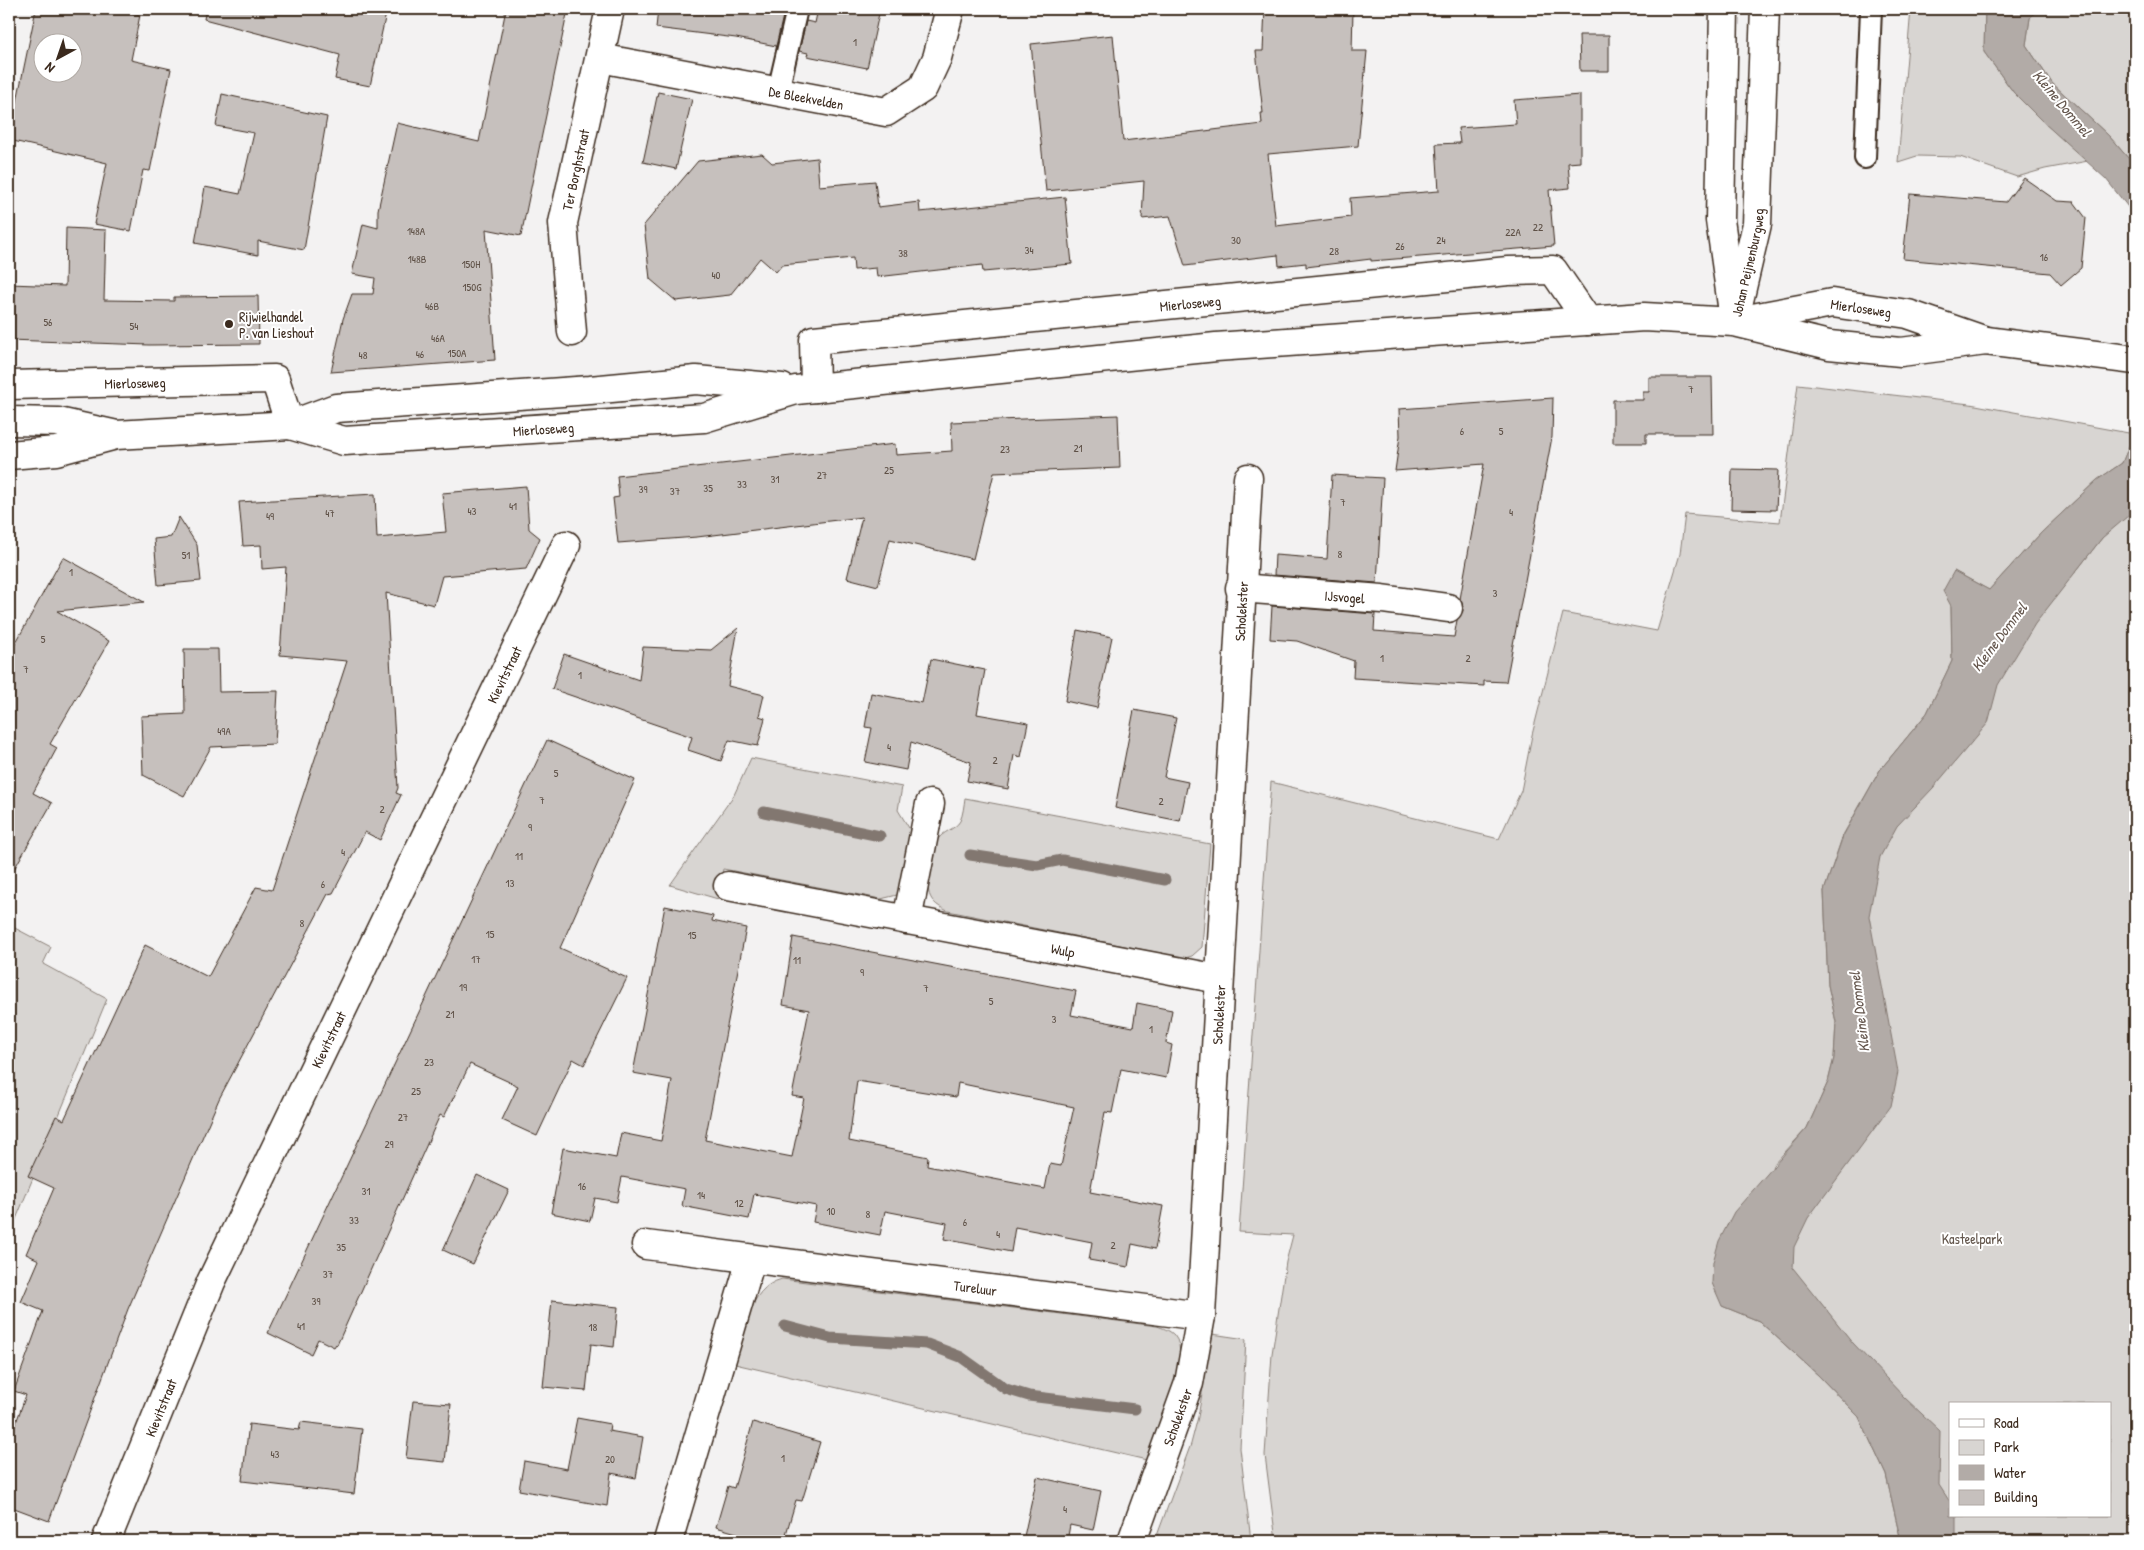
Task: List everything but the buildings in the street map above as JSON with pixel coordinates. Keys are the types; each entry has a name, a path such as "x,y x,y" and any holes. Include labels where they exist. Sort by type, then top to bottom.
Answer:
{"street":[{"name":"Ter Borghstraat","path":"572,332 563,223 610,9"},
{"name":"De Bleekvelden","path":"600,58 886,112 923,88 937,58 950,9"},
{"name":"Johan Peijnenburgweg","path":"1724,9 1720,220 1734,322"},
{"name":"Johan Peijnenburgweg","path":"1734,322 1757,224 1765,9"},
{"name":"Mierloseweg","path":"806,389 814,340 1508,271 1553,270 1588,320"},
{"name":"Mierloseweg","path":"1734,322 1832,303 1908,314 1986,341 2135,360"},
{"name":"Mierloseweg","path":"290,424 344,441 704,418 806,389 1216,346 1644,317 1734,322 1829,345 1901,352 1986,341"},
{"name":"Mierloseweg","path":"9,385 275,379 290,424"},
{"name":"Mierloseweg","path":"9,455 28,455 56,450 116,435 290,424 336,408 590,390 696,380 806,389"},
{"name":"Mierloseweg","path":"9,421 58,422 116,435"},
{"name":"Scholekster","path":"1132,1541 1189,1383 1201,1316 1240,588 1248,478"},
{"name":"Kievitstraat","path":"106,1541 211,1282 566,545"},
{"name":"IJsvogel","path":"1240,588 1382,599 1448,608"},
{"path":"907,920 930,804"},
{"name":"Wulp","path":"728,886 1219,979"},
{"name":"Tureluur","path":"646,1245 1201,1316"},
{"path":"668,1541 752,1260"}],"lane":[{"path":"778,91 797,9"},
{"path":"1865,158 1871,9"}],"green space":[{"path":"1911,9 1985,9 1984,52 2014,93 2043,122 2088,161 2045,169 2017,177 1960,157 1917,156 1898,162"},
{"path":"2037,9 2135,9 2135,166 2109,136 2052,83 2026,45 2030,18"},
{"path":"1798,384 1970,404 2134,434 2122,463 2097,480 2041,533 1989,590 1954,571 1951,606 1952,661 1927,713 1880,770 1843,835 1824,891 1828,985 1836,1022 1834,1058 1828,1082 1807,1128 1773,1165 1722,1306 1759,1321 1818,1375 1859,1417 1886,1475 1901,1541 1276,1541 1265,1455 1272,1354 1286,1262 1293,1235 1239,1232 1271,782 1499,839 1521,791 1532,735 1563,613 1657,631 1680,554 1685,514 1780,522"},
{"name":"Kasteelpark","path":"2135,505 2135,1541 1929,1541 1921,1464 1775,1270 1871,1100 1857,917 1898,808 2003,651 2077,570 2102,538"},
{"path":"751,758 902,787 898,810 912,833 902,890 897,895 881,899 723,869 718,899 670,885 734,795"},
{"path":"965,798 1210,844 1202,947 1192,956 1185,958 948,911 940,907 931,897 928,885 934,849 939,838 955,827 960,821"},
{"path":"9,925 51,947 43,964 107,999 9,1236"},
{"path":"782,1279 1157,1326 1166,1329 1174,1335 1179,1346 1180,1361 1178,1378 1168,1416 1151,1461 735,1364 745,1326 754,1302 770,1284"},
{"path":"1212,1334 1246,1339 1240,1448 1251,1541 1155,1541 1191,1444 1198,1417"}],"water":[{"name":"Kleine Dommel","path":"1985,9 2037,9 2030,18 2026,45 2052,83 2109,136 2135,166 2135,225 2128,207 2106,179 2014,93 1984,52"},
{"name":"Kleine Dommel","path":"2135,424 2135,510 2102,538 2035,624 1998,685 1988,723 1933,788 1897,826 1880,857 1869,916 1898,1072 1891,1106 1808,1218 1794,1247 1793,1268 1853,1343 1904,1397 1940,1431 1939,1485 1949,1500 1949,1518 1956,1518 1956,1541 1901,1541 1886,1475 1859,1417 1818,1375 1759,1321 1722,1306 1712,1283 1713,1262 1719,1241 1734,1212 1807,1128 1828,1082 1834,1058 1836,1022 1828,985 1824,891 1843,836 1880,770 1927,713 1952,661 1951,606 1943,591 1954,571 1989,590 2041,533 2097,480 2122,463 2134,434"}],"waterway":[{"path":"764,812 880,836"},
{"path":"970,855 1037,865 1062,860 1165,880"},
{"path":"785,1326 830,1338 927,1344 961,1357 1006,1389 1029,1396 1135,1409"}],"place":[{"name":"Rijwielhandel P. van Lieshout","path":"229,324"}]}
